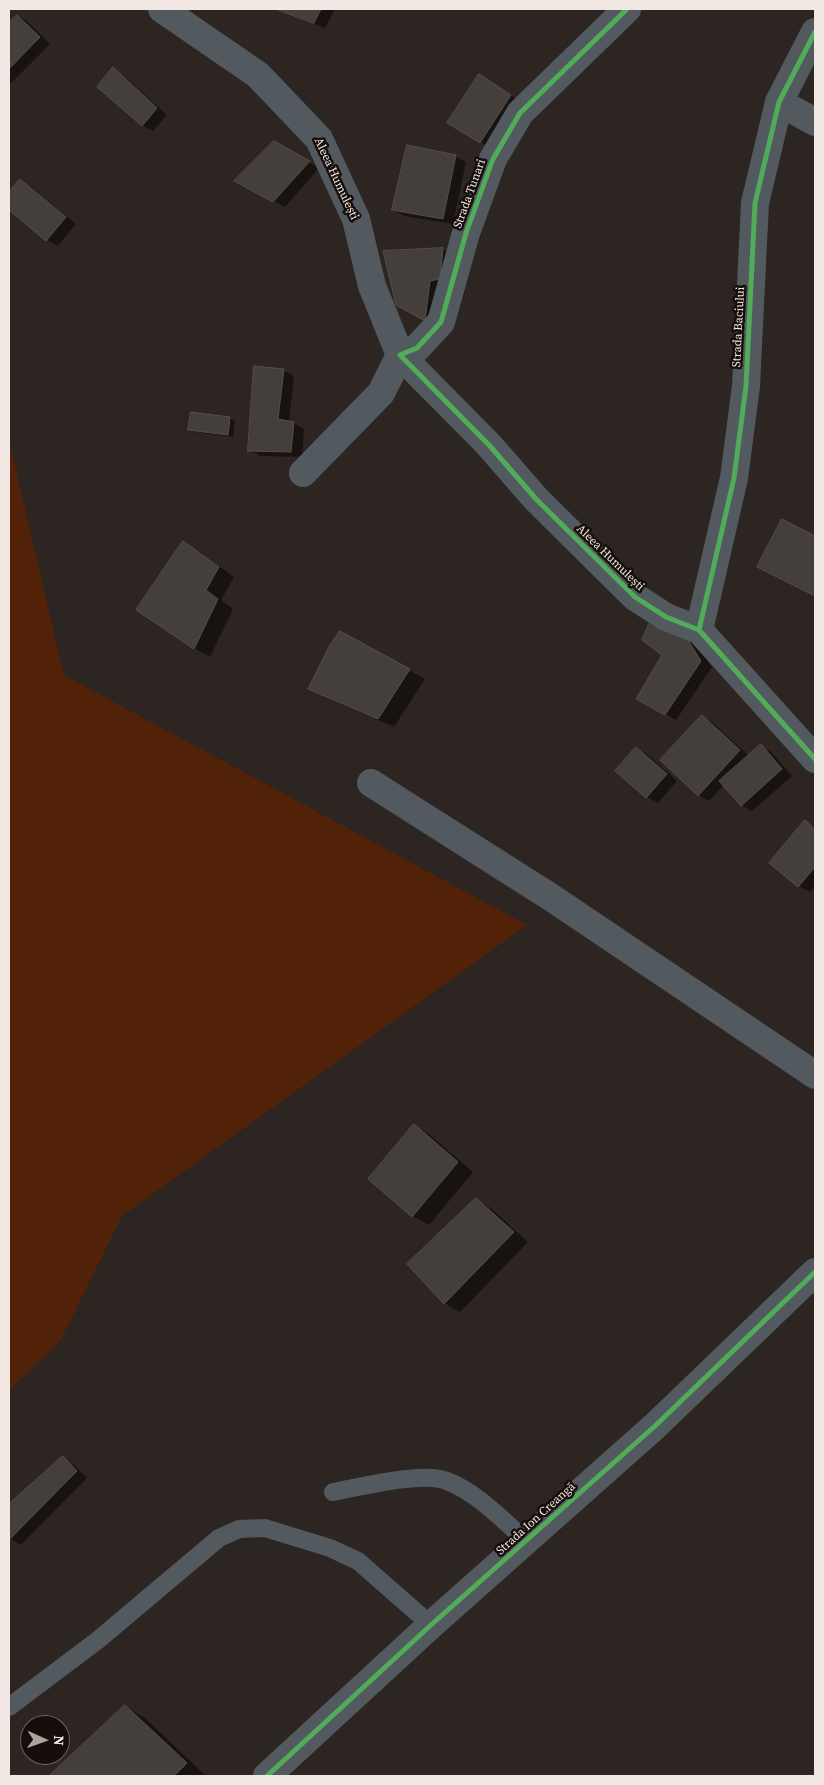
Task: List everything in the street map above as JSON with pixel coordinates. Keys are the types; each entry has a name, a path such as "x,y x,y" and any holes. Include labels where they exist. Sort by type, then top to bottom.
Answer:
{"street":[{"name":"Aleea Humulești","path":"162,9 258,74 319,139 356,219 372,286 400,355 489,445 536,499 635,597 666,617 698,630 815,759"},
{"name":"Strada Tunari","path":"400,355 417,348 441,322 466,233 493,158 520,113 627,9"},
{"name":"Strada Baciului","path":"698,630 734,478 746,386 755,203 778,102 815,32"},
{"path":"778,102 815,122"},
{"path":"303,473 381,393 400,355"},
{"path":"371,783 552,898 815,1075"},
{"name":"Strada Ion Creangă","path":"266,1776 431,1625 654,1426 815,1272"}],"lane":[{"path":"333,1492 419,1478 445,1480 469,1492 527,1541"},
{"path":"9,1707 98,1640 219,1538 239,1530 265,1528 330,1548 358,1560 431,1625"}],"shaded area":[{"path":"9,440 64,675 527,925 122,1216 61,1340 9,1391"}],"building":[{"path":"276,9 321,9 314,23"},
{"path":"17,15 40,37 9,69 9,23"},
{"path":"113,67 157,108 142,126 97,87"},
{"path":"479,74 511,95 480,143 447,123"},
{"path":"274,141 310,161 273,202 234,181"},
{"path":"407,145 456,155 443,219 392,210"},
{"path":"20,179 66,217 46,241 9,210 9,192"},
{"path":"443,248 440,279 430,281 425,321 396,305 383,251"},
{"path":"254,366 284,369 278,419 294,422 291,452 248,451"},
{"path":"191,412 230,417 228,435 188,430"},
{"path":"782,519 815,536 815,596 757,567"},
{"path":"183,541 219,567 206,590 218,599 194,649 136,610"},
{"path":"652,618 683,632 701,661 665,715 636,699 662,655 642,640"},
{"path":"340,631 410,669 378,719 308,689 330,645"},
{"path":"702,715 740,750 698,796 660,760"},
{"path":"761,744 782,769 741,806 719,781"},
{"path":"636,747 667,774 646,798 615,771"},
{"path":"805,820 815,829 815,867 798,887 769,863"},
{"path":"414,1124 458,1162 412,1217 368,1179"},
{"path":"476,1198 514,1232 444,1304 407,1264"},
{"path":"63,1456 77,1471 9,1540 9,1504"},
{"path":"125,1705 187,1763 174,1776 49,1776 61,1765 70,1765 70,1756"}],"cycle path":[{"path":"627,9 520,113 493,159 466,233 441,322 417,348 400,355 489,445 536,499 635,597 666,617 699,630 815,759"},
{"path":"699,630 734,478 746,386 755,203 779,102 815,32"},
{"path":"267,1776 431,1625 655,1426 815,1272"}]}
